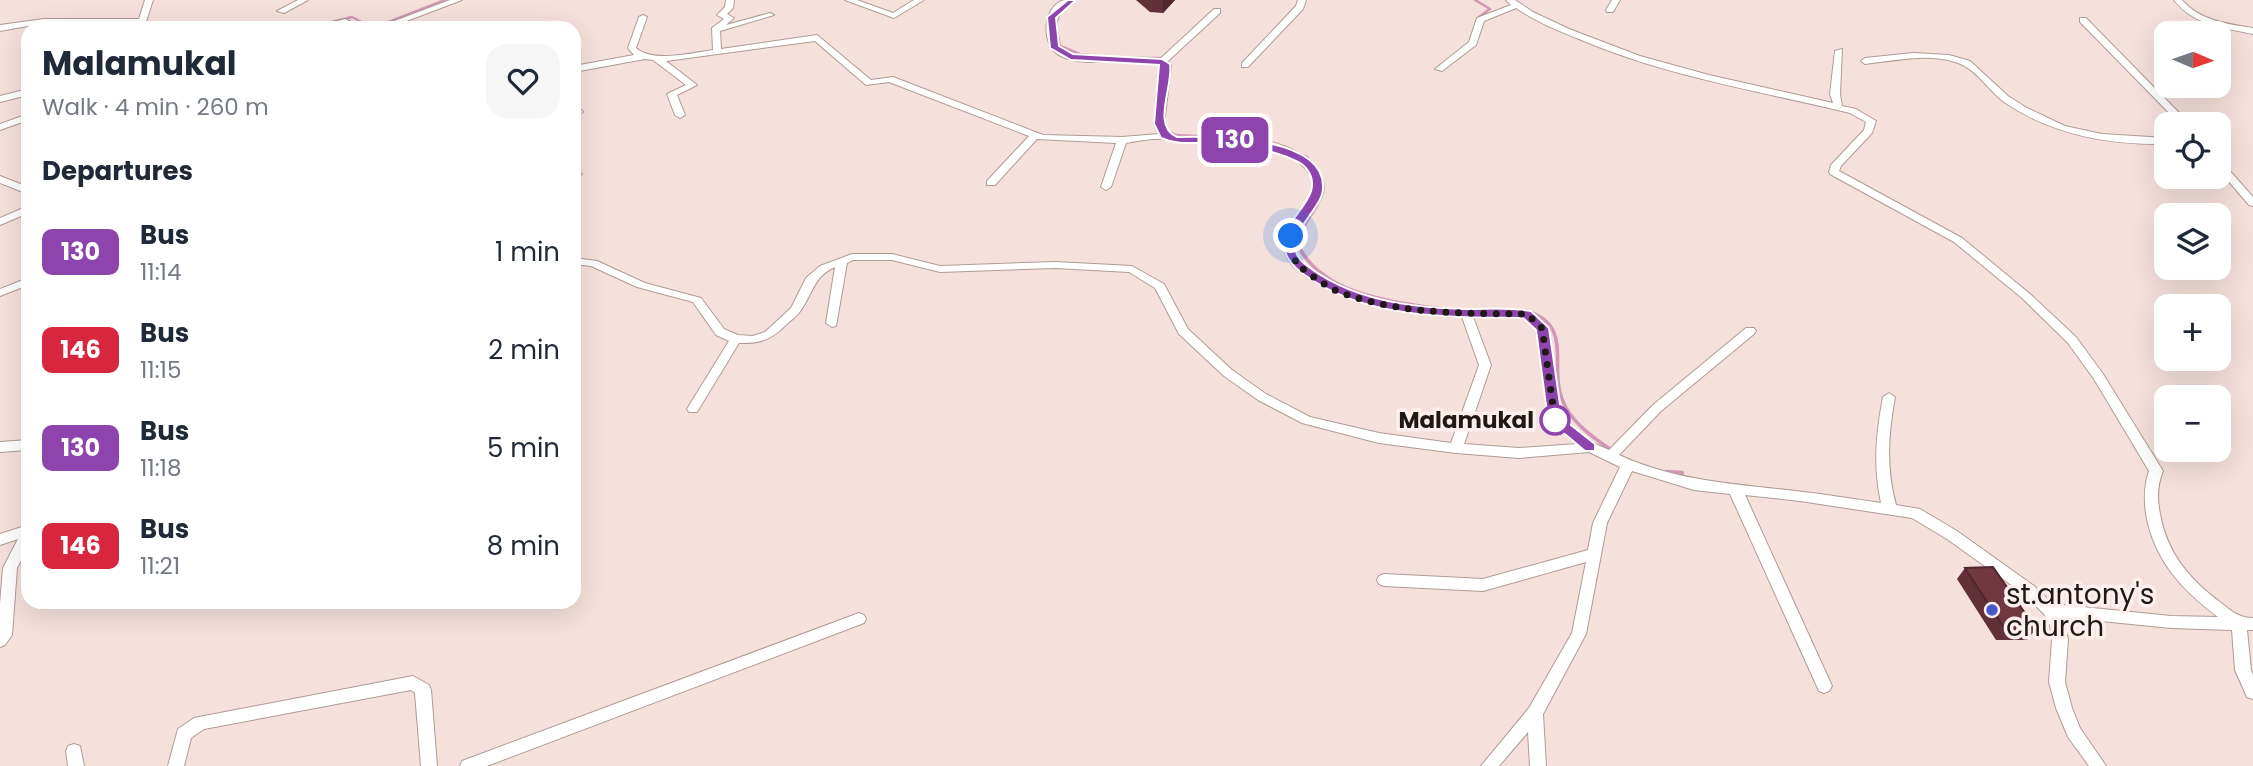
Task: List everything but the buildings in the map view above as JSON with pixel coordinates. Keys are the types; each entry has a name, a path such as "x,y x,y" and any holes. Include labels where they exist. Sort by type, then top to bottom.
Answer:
{"street":[{"path":"142,21 149,0"},
{"path":"281,11 304,0"},
{"path":"400,21 458,0"},
{"path":"717,52 716,28 730,18 721,15 729,8 730,0"},
{"path":"849,0 894,16 920,0"},
{"path":"1071,0 1052,17 1051,42 1059,52 1093,59 1162,62 1167,66 1159,124 1165,136"},
{"path":"1245,65 1300,7 1303,0"},
{"path":"1610,10 1616,0"},
{"path":"2178,0 2186,9 2203,19 2253,31"},
{"path":"1439,69 1473,43 1480,20 1514,3 1595,44 1651,65 1838,107 1858,113 1871,121 1872,126 1836,165 1834,172 1958,240 2026,296 2072,340 2099,377 2156,471 2150,483 2154,530 2170,566 2200,598 2246,624"},
{"path":"1162,62 1217,10"},
{"path":"718,30 770,15"},
{"path":"640,57 632,48 643,17"},
{"path":"2082,20 2173,112"},
{"path":"0,27 21,24"},
{"path":"581,68 640,57 656,59 817,38 869,83 890,79 1035,136 1049,139 1122,140 1165,136 1175,141 1212,139 1259,143 1303,157 1317,177 1318,192 1291,233 1291,249 1296,264 1335,290 1389,305 1436,313 1527,314 1542,328 1555,420 1590,447 1628,465 1694,485 1800,496 1915,513 1952,535 2029,590 2049,610 2057,624 2060,639 2057,682 2064,709 2074,732 2098,766"},
{"path":"1838,107 1835,94 1839,51"},
{"path":"1865,61 1920,56 1951,58 1973,66 2016,106 2086,137 2154,140"},
{"path":"656,59 692,85 672,94 680,115"},
{"path":"0,99 21,94"},
{"path":"0,127 21,120"},
{"path":"991,183 1035,136"},
{"path":"1106,187 1122,140"},
{"path":"2231,178 2253,203"},
{"path":"0,179 21,188"},
{"path":"0,222 21,212"},
{"path":"581,262 593,263 642,285 697,300 720,332 736,340 753,340 769,335 796,310 810,280 824,268 842,260 866,255 892,257 940,269 1055,265 1132,269 1160,286 1183,331 1228,373 1262,397 1306,420 1379,438 1456,448 1519,453 1590,447"},
{"path":"832,323 842,260"},
{"path":"0,293 21,284"},
{"path":"1456,448 1485,365 1466,313"},
{"path":"1611,456 1657,408 1750,331"},
{"path":"693,409 736,340"},
{"path":"1889,397 1879,447 1881,476 1890,510"},
{"path":"0,447 21,446"},
{"path":"1489,766 1535,713 1579,634 1600,523 1628,465"},
{"path":"1736,491 1824,686"},
{"path":"0,540 21,533"},
{"path":"0,641 5,635 5,570 21,543"},
{"path":"1384,580 1483,585 1594,554"},
{"path":"2049,610 2171,622 2246,624"},
{"path":"468,766 859,619"},
{"path":"2246,624 2243,670 2253,692"},
{"path":"176,766 184,734 200,723 413,683 423,690 429,766"},
{"path":"1535,713 1538,766"}],"waterway":[{"path":"391,21 445,0"},
{"path":"1475,0 1490,9 1479,17"},
{"path":"336,21 352,17 360,21"},
{"path":"1056,27 1060,46 1080,54 1118,58"},
{"path":"1137,58 1162,58"},
{"path":"1166,130 1176,135 1213,137"},
{"path":"1294,152 1307,157 1317,171"},
{"path":"1298,235 1317,205"},
{"path":"1296,241 1307,259 1321,273 1339,284 1380,299 1443,309"},
{"path":"1527,311 1550,326 1555,336 1559,386 1570,414 1582,428 1611,450"},
{"path":"1667,472 1682,473"}],"bus line":[{"name":"130","path":"1071,0 1056,10 1052,17 1051,42 1059,52 1071,57 1103,60 1154,60 1167,66 1159,124 1165,136 1175,141 1212,139 1259,143 1280,148 1303,157 1308,162 1317,177 1318,192 1291,233 1291,249 1296,264 1335,290 1389,305 1436,313 1527,314 1542,328 1555,420 1590,447"}],"place":[{"name":"Malamukal","path":"1555,420"},
{"name":"st.antony's church","path":"1992,610"}],"route":[{"path":"1291,236 1291,249 1296,264 1335,290 1389,305 1436,313 1527,314 1542,328 1555,420"}]}
